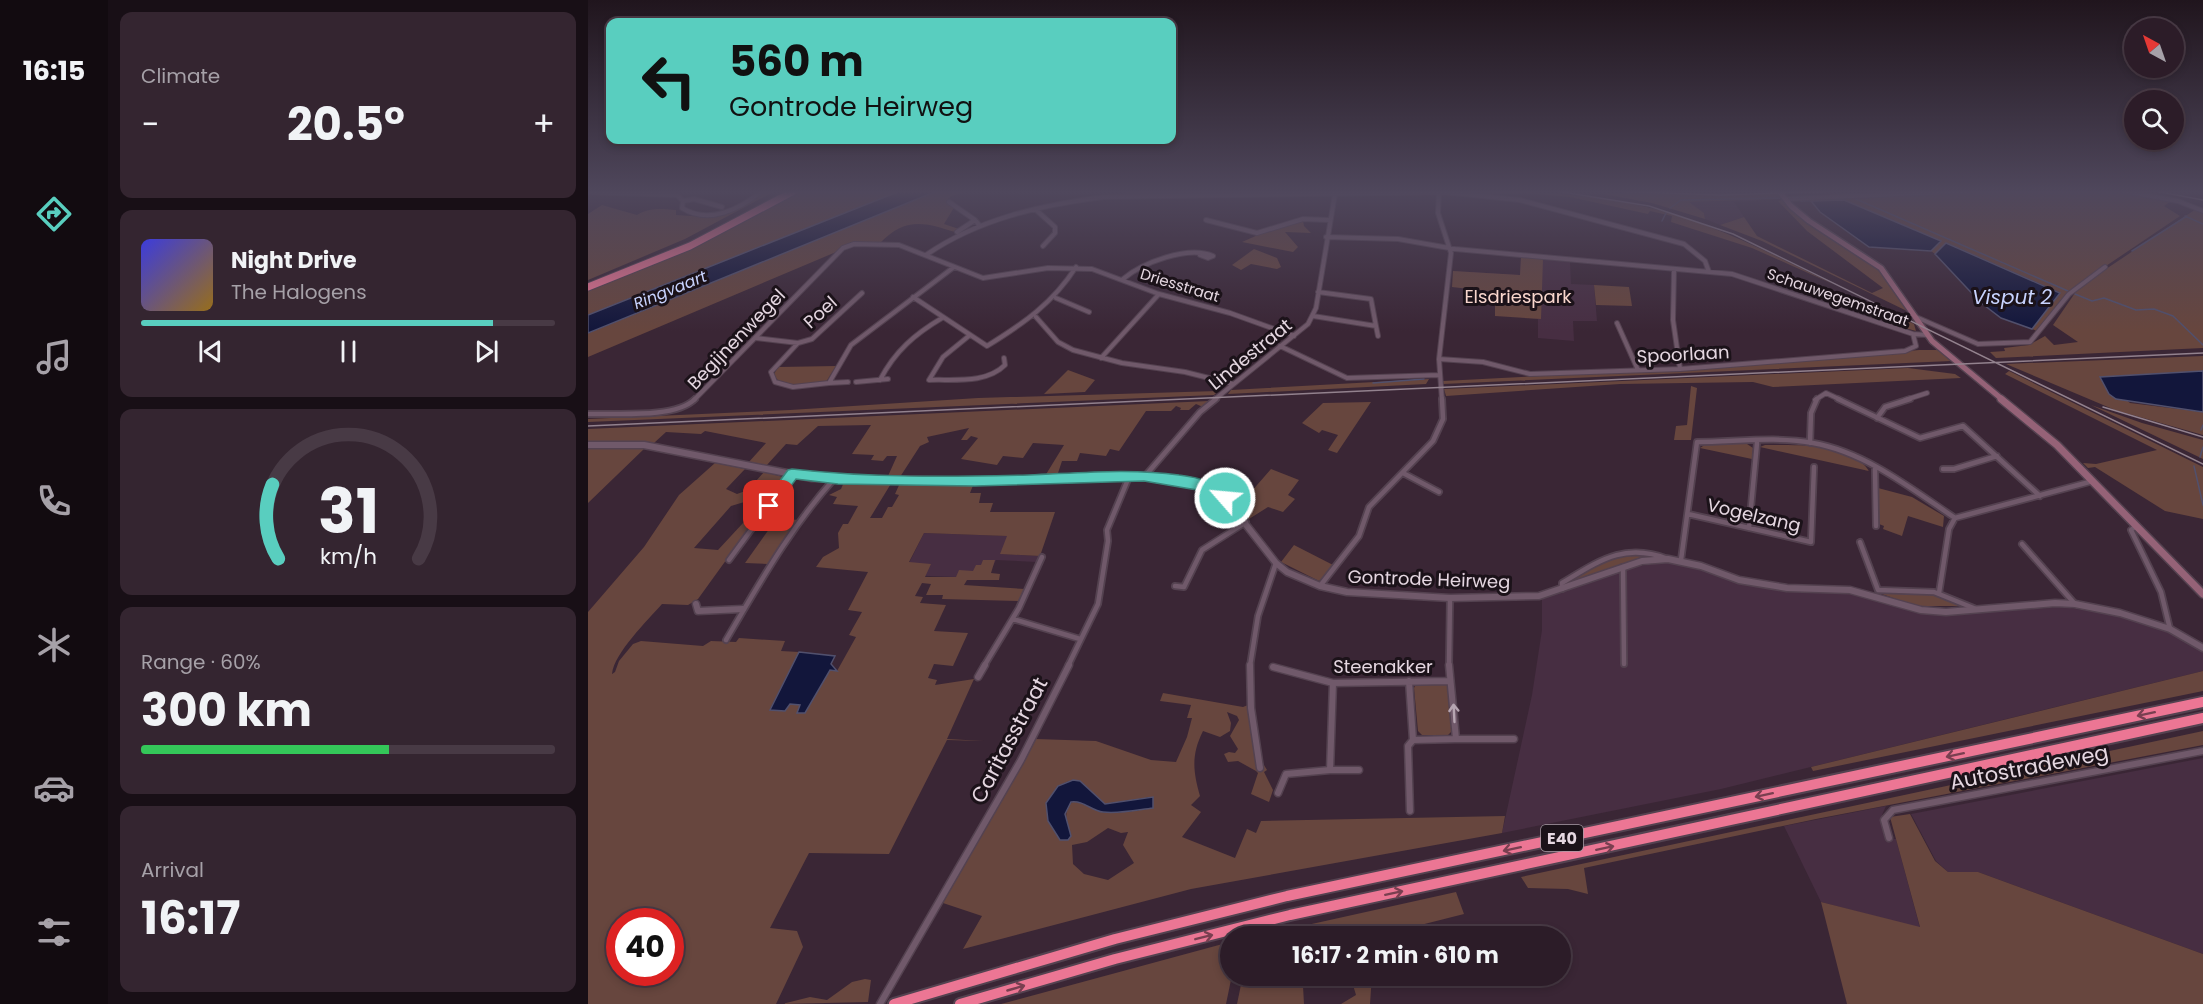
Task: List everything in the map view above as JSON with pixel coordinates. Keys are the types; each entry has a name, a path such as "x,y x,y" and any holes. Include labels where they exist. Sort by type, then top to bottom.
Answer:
{"highway":[{"path":"588,282 696,238"},
{"path":"588,287 705,238"},
{"name":"E40","path":"894,1004 1115,939 1287,896 2203,702"},
{"name":"E40","path":"960,1004 1115,959 1290,915 2203,718"}],"main road":[{"path":"1835,238 1881,268 1927,335 2041,430 2203,594"}],"street":[{"path":"926,255 951,238"},
{"path":"1043,246 1051,238"},
{"name":"Lindestraat","path":"1144,476 1200,412 1294,336 1313,316 1326,238"},
{"name":"Schauwegemstraat","path":"1357,238 1398,239 1450,247 1732,274 1913,334 1927,335"},
{"path":"1320,586 1359,537 1369,507 1433,441 1439,429 1443,408 1439,358 1451,257 1447,238"},
{"path":"1664,238 1684,243 1705,261 1709,272"},
{"name":"Driesstraat","path":"848,245 894,244 975,276 989,278 1048,268 1076,267 1098,270 1160,294 1230,313 1294,336"},
{"name":"Begijnenwegel","path":"588,414 672,411 687,407 848,245"},
{"path":"1123,279 1143,265 1180,256 1200,255"},
{"path":"830,383 848,348 954,267"},
{"path":"914,297 916,301 987,346 1036,317 1056,298 1076,267"},
{"path":"1915,317 1978,344 2030,342 2069,294 2105,267"},
{"path":"1674,270 1673,320 1680,369"},
{"path":"1318,292 1371,298 1378,336"},
{"name":"Poel","path":"830,383 793,387 772,380 771,372 798,343 812,339 862,293"},
{"path":"1101,358 1160,294"},
{"name":"Poel","path":"857,297 864,298"},
{"path":"1056,298 1089,312"},
{"path":"1313,316 1376,326"},
{"path":"1036,317 1060,344 1101,358 1196,374 1233,384"},
{"path":"880,380 894,353 918,333 942,318"},
{"path":"1617,323 1638,370"},
{"name":"Spoorlaan","path":"1439,358 1483,362 1530,374 1680,369 1905,351 1916,346 1913,334"},
{"path":"970,335 943,357 929,380 993,375 1005,365 1004,358"},
{"path":"756,338 798,343"},
{"path":"1280,346 1347,378 1439,375"},
{"path":"856,382 888,379"},
{"path":"830,383 848,382"},
{"path":"1877,418 1885,407 1927,393"},
{"path":"1810,443 1812,405 1822,394 1828,394 1920,438 1963,426 2040,496"},
{"path":"1681,560 1697,442 1810,443 1843,452 1955,518"},
{"path":"1749,528 1757,443"},
{"name":"Gontrode Heirweg","path":"588,445 644,445 792,474 834,479 975,481 1144,476 1182,480 1213,489 1225,498 1276,563 1287,573 1320,586 1364,594 1450,598 1539,596 1642,561 1668,559 1681,560 1755,583 1787,588 1876,593 1921,610 1946,612 2055,603 2075,604 2170,629 2203,648"},
{"path":"1943,469 1954,470 1997,456"},
{"name":"Vogelzang","path":"1688,514 1811,542 1814,467"},
{"path":"1875,469 1876,526"},
{"path":"1403,473 1439,492"},
{"path":"729,560 792,474"},
{"name":"Caritasstraat","path":"880,1004 1021,760 1098,604 1108,541 1107,530 1129,477"},
{"path":"726,640 807,508 834,479"},
{"path":"1939,593 1948,529 1955,518 2093,481"},
{"path":"1175,586 1184,587 1202,550 1246,522"},
{"path":"2136,526 2131,530 2161,591 2170,629"},
{"path":"1860,542 1876,593 1939,593 1976,609"},
{"path":"2022,544 2075,604"},
{"name":"Gontrode Heirweg","path":"1562,589 1562,583 1614,553 1632,550 1657,554 1668,559"},
{"path":"978,677 1013,619 1042,557"},
{"path":"1260,768 1251,708 1250,664 1253,638 1276,563"},
{"path":"1623,567 1624,664"},
{"name":"Steenakker","path":"1273,667 1333,683 1449,681 1450,598"},
{"path":"696,603 699,611 702,612 719,613 736,608 743,609"},
{"path":"1013,619 1080,639"},
{"path":"1409,681 1413,740 1408,746 1410,811"},
{"path":"1449,681 1453,687 1456,739"},
{"path":"1330,770 1333,683"},
{"path":"1413,740 1514,738"},
{"name":"Autostradeweg","path":"1889,838 1884,820 1893,810 2203,751"},
{"path":"1278,792 1289,772 1359,770"}],"shaded area":[{"path":"1521,257 1570,262 1571,284 1594,285 1597,321 1573,321 1574,341 1538,338 1538,319 1519,317 1518,293 1471,290 1471,286 1453,271 1520,275"},
{"path":"924,533 1008,536 1001,554 1040,556 1037,562 996,560 993,566 956,577 903,575"},
{"path":"1668,562 1702,569 1739,583 1790,592 1845,593 1877,598 1934,615 2064,607 2114,615 2169,632 2203,650 2203,671 1721,789 1502,833 1532,695 1542,630 1542,598 1633,567"},
{"path":"2203,758 2203,954 1978,872 1948,872 1936,861 1911,814"},
{"path":"1886,806 1882,815 1885,839 1896,839 1920,928 1821,902 1784,826"}],"green space":[{"path":"588,238 687,238 685,239 588,280"},
{"path":"711,238 782,238 588,315 588,290"},
{"path":"822,238 886,238 880,243 851,242 836,252 588,357 588,333"},
{"path":"1251,238 1290,238 1298,247 1293,252 1242,242"},
{"path":"1720,238 1735,238 1835,285 1752,248"},
{"path":"1754,238 1761,238 1872,293 1883,288 1816,238 1829,238 1877,268 1907,311"},
{"path":"1934,238 2148,238 2103,268 2106,269 2153,238 2203,238 2203,348 1996,358 1990,352 2029,345 2045,336 2054,345 2078,342 2053,325 2075,293 2067,293 2037,331 2032,329 2059,292 1947,243 1935,254 1931,251 1941,241"},
{"path":"1254,249 1277,258 1281,267 1277,269 1251,264 1241,270 1232,265"},
{"name":"Elsdriespark","path":"1521,257 1543,259 1541,319 1495,316 1495,292 1452,287 1453,271 1520,275"},
{"path":"1594,285 1629,287 1632,306 1596,305"},
{"path":"1875,305 1914,324 1916,331 1887,323"},
{"path":"1938,350 1951,361 1443,384 1443,381 1770,364"},
{"path":"2203,356 2203,371 2101,378 2130,403 2203,412 2203,435 2115,410 2006,364"},
{"path":"836,366 826,382 805,385 783,383 777,380 774,374 778,367"},
{"path":"1908,368 1955,374 1961,378 1773,387 1753,382 1620,384 1446,396 1444,389"},
{"path":"1068,370 1095,380 1085,392 1044,394"},
{"path":"2009,371 2203,467 2203,519 2165,511 2095,467 2088,468 2083,463 2096,464 2157,450 2005,374"},
{"path":"1429,379 1426,384 1228,394 1231,390"},
{"path":"1691,386 1697,388 1691,440 1674,440 1676,426 1687,425"},
{"path":"1218,391 1214,395 588,422 588,419 790,410 978,398"},
{"path":"1209,401 1203,407 1196,404 1189,410 1180,410 1181,408 1176,406 1171,411 1146,411 1119,451 1110,449 1106,456 1080,453 1077,461 1062,461 1057,476 1045,476 1064,445 1033,443 1023,458 1003,456 997,465 961,459 978,438 971,436 967,440 961,440 969,428 927,437 929,442 920,446 900,477 888,476 897,456 887,456 883,461 871,460 874,455 852,454 871,425 818,426 797,445 786,444 766,466 748,463 766,443 705,431 701,434 666,432 654,443 588,441 588,429"},
{"path":"1371,402 1337,453 1328,450 1338,435 1322,430 1319,433 1302,423 1323,403"},
{"path":"2091,405 2142,423 2203,440 2203,459"},
{"path":"1706,444 1747,444 1753,448 1752,459 1700,448"},
{"path":"1765,445 1822,447 1836,450 1861,462 1869,471 1760,447"},
{"path":"588,448 645,448 588,503"},
{"path":"715,463 745,469 726,489 737,494 748,490 764,472 783,477 761,497 731,506 694,548 718,550 756,509 763,509 698,599 688,605 662,604 625,647 612,674 633,644 641,641 703,646 711,641 736,642 739,638 785,641 781,651 799,652 770,709 790,704 801,705 830,670 837,671 856,637 849,635 862,612 848,610 868,572 816,567 823,557 839,548 838,533 843,524 848,524 858,506 833,504 837,497 829,495 841,489 844,482 892,482 870,518 882,518 888,507 892,507 899,495 895,494 900,483 974,483 970,493 981,493 979,503 993,503 990,512 1055,512 1040,556 1000,554 1007,536 924,533 909,562 931,564 925,577 956,577 959,570 973,571 976,565 981,565 983,560 995,560 991,573 1000,574 999,580 967,580 964,585 1025,589 1018,601 942,599 943,595 926,595 931,584 922,583 915,596 923,597 920,603 946,605 934,631 968,633 953,666 934,664 928,678 937,680 935,685 974,679 947,739 984,741 947,740 889,854 809,853 770,928 797,931 803,947 776,1004 588,1004 588,612 644,547 679,495"},
{"path":"1271,469 1299,480 1288,495 1295,499 1283,512 1268,507 1249,519 1237,508"},
{"path":"1878,488 1912,497 1944,516 1943,527 1908,516 1902,536 1883,529 1884,526 1879,524"},
{"path":"777,518 798,520 768,564 745,563"},
{"path":"1294,545 1335,566 1319,581 1281,562"},
{"path":"1616,554 1651,555 1652,557 1571,583 1569,581"},
{"path":"1878,591 1941,596 1959,606 1916,606"},
{"path":"2203,671 2203,691 1813,771 1811,767"},
{"path":"1446,683 1450,686 1452,731 1448,735 1422,735 1418,731 1414,688 1416,684"},
{"path":"1163,693 1243,707 1248,705 1253,747 1267,770 1264,772 1273,790 1269,802 1251,794 1258,773 1238,761 1228,762 1224,754 1235,753 1238,749 1230,736 1239,720 1237,716 1227,712 1231,723 1230,731 1220,737 1203,731 1196,748 1194,763 1200,796 1191,805 1201,812 1182,837 1235,858 1247,829 1256,833 1261,821 1505,816 1502,833 1191,889 963,949 982,916 943,903 1036,739 1096,741 1151,760 1176,762 1192,718 1187,718 1191,705 1160,701","holes":["1069,781 1080,781 1105,804 1152,797 1153,808 1105,812 1074,801 1067,806 1066,820 1046,803 1058,786","1108,828 1121,833 1128,832 1123,845 1134,863 1108,880 1084,874 1073,864 1072,845 1087,842"]},
{"path":"2203,731 2203,745 1816,819 1584,868 1588,894 1568,889 1528,888 1521,877"},
{"path":"1910,814 1935,861 1948,872 1978,872 2203,954 2203,1004 1847,1004 1821,902 1920,927 1890,817"},
{"path":"1456,892 1464,914 1417,926 1303,926"},
{"path":"1220,945 1220,986 1230,986 1226,1004 1001,1004"},
{"path":"871,980 868,1002 782,1004 810,997 827,1000 852,982"},
{"path":"1241,986 1303,986 1304,1004 1237,1004"},
{"path":"1353,986 1371,986 1370,1004 1341,1004 1356,995"}],"water":[{"name":"Ringvaart","path":"782,238 822,238 588,333 588,315"},
{"path":"1856,238 1934,238 1941,241 1931,251 1869,247"},
{"name":"Visput 2","path":"1946,243 2060,293 2032,329 2001,318 1980,302 1935,254"},
{"path":"2203,371 2203,412 2116,399 2109,394 2100,377"},
{"path":"799,652 835,656 831,664 837,671 830,670 805,713 797,713 800,705 790,704 785,711 770,710"},
{"path":"1073,780 1080,781 1105,804 1153,797 1153,808 1109,812 1071,802 1065,814 1071,836 1068,840 1060,840 1048,821 1046,803 1058,786"}],"waterway":[{"path":"1945,238 2068,291"},
{"path":"2132,251 2153,238"},
{"path":"2075,294 2092,301 2104,298 2136,310 2154,309 2173,316 2200,342"},
{"path":"1373,383 1424,379"},
{"path":"2201,430 2203,425"},
{"path":"2200,457 2203,447"},
{"path":"2194,466 2203,505"}],"railway":[{"path":"1741,238 1995,362"},
{"path":"1995,362 2203,353"},
{"path":"588,426 1995,362"},
{"path":"1995,362 2203,464"},
{"path":"2103,407 2203,437"}],"route":[{"path":"769,506 792,474 812,478 838,479 975,481 1144,476 1182,480 1213,489 1225,498"}]}
